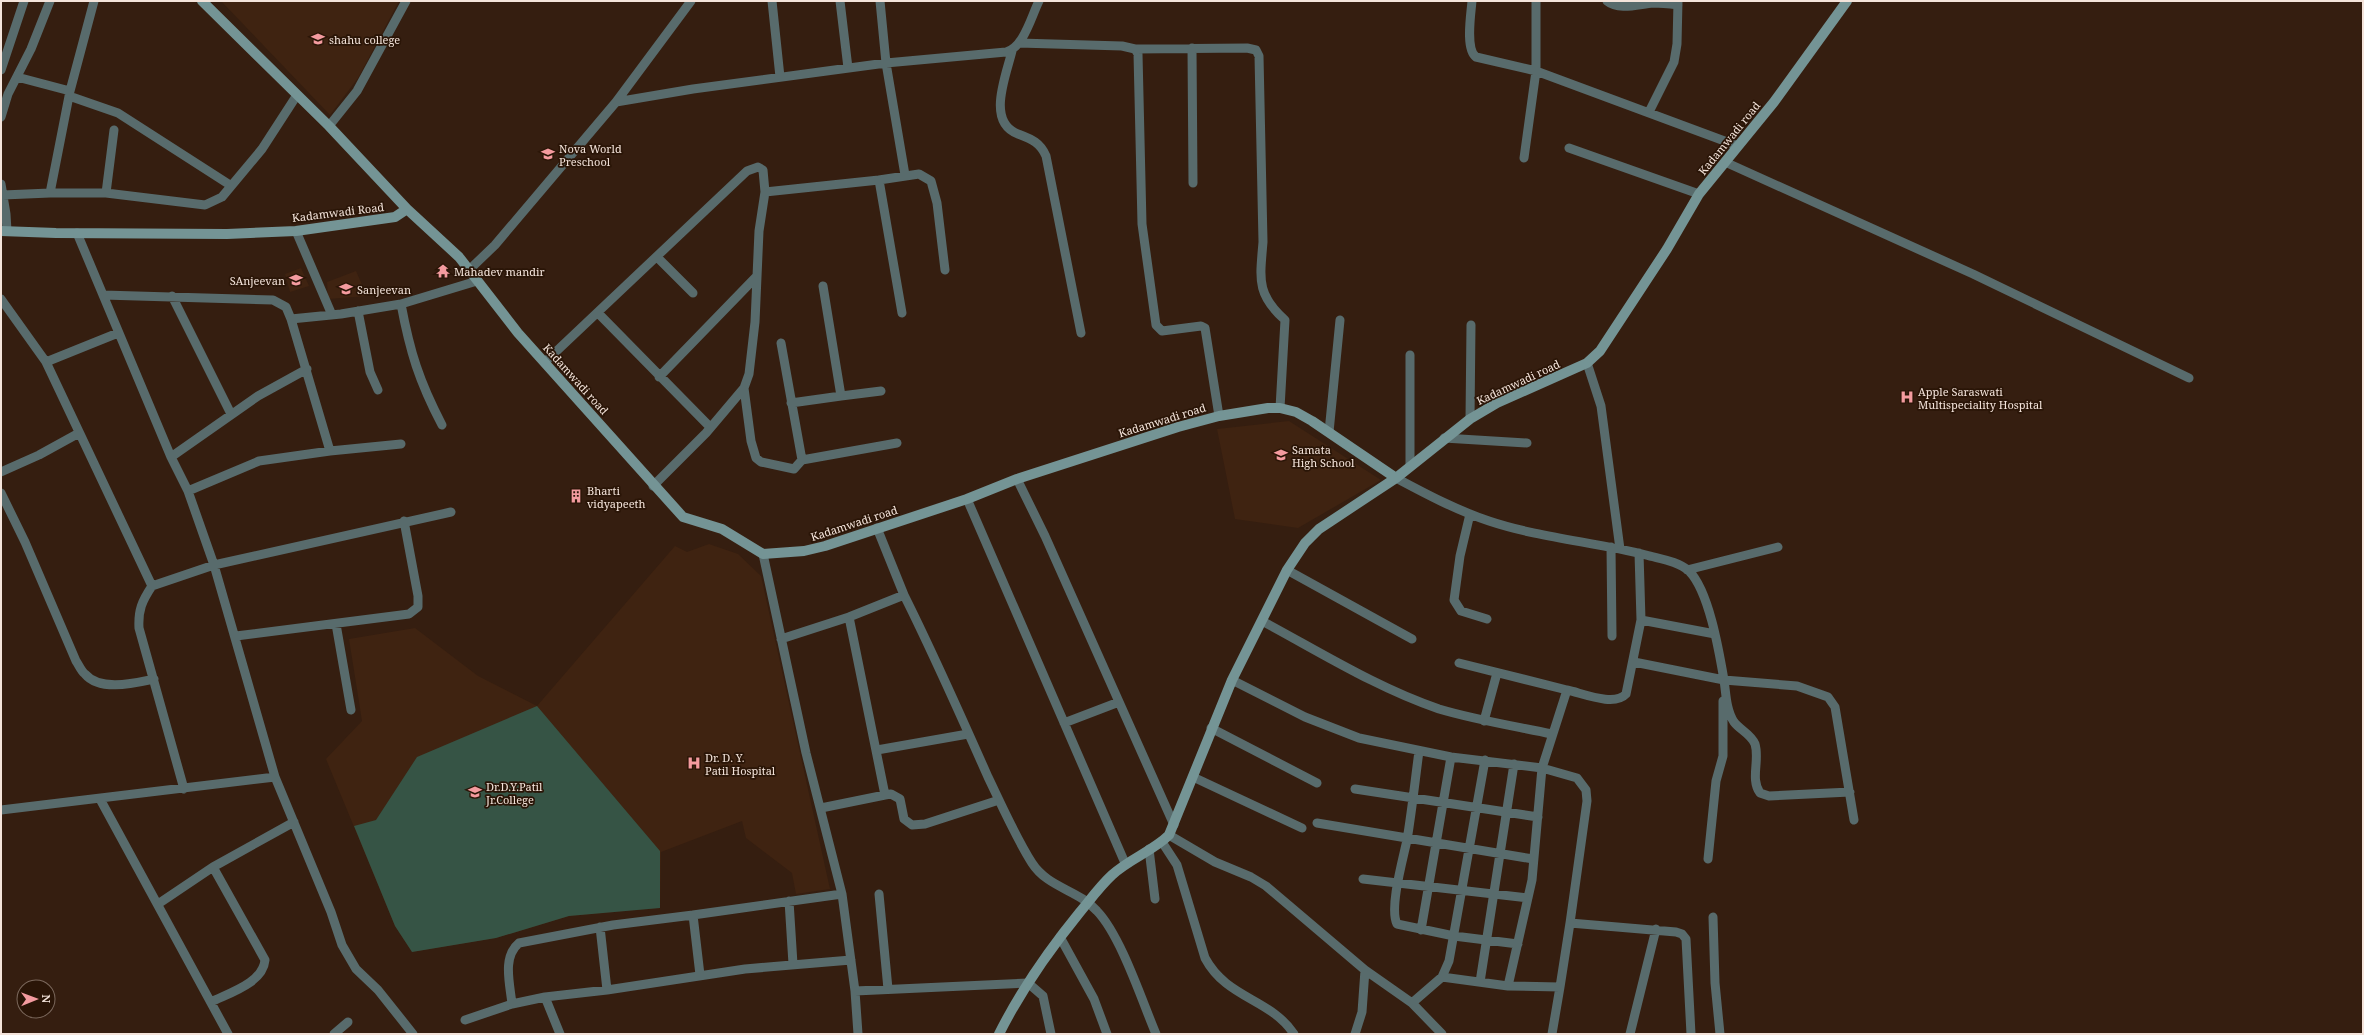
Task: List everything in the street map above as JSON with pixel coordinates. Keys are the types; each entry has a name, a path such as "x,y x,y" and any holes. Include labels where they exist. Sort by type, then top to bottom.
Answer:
{"street":[{"path":"1,70 24,1"},
{"path":"1,117 5,91 17,77 31,49 50,1"},
{"path":"50,193 69,93 94,1"},
{"name":"Kadamwadi Road","path":"4,231 186,235 296,231 395,217 407,209 329,126 202,1"},
{"path":"329,126 357,91 406,1"},
{"path":"469,270 496,245 616,102 691,1"},
{"path":"772,1 780,77"},
{"path":"840,1 848,68"},
{"path":"880,1 886,63 905,175"},
{"path":"1039,1 1019,43 1012,51 999,108 1001,118 1005,126 1012,132 1030,138 1042,146 1046,156 1081,333"},
{"path":"1472,1 1470,46 1472,54 1482,59 1536,71 1738,146"},
{"path":"1524,158 1536,71 1536,1"},
{"path":"1607,1 1630,7 1654,3 1678,3 1677,44 1674,62 1649,112"},
{"name":"Kadamwadi road","path":"407,209 459,257 518,333 612,436 654,486 683,517 722,529 763,554 804,551 968,499 1017,479 1219,416 1268,408 1280,408 1296,412 1329,432 1396,478 1470,418 1497,403 1587,363 1600,351 1700,194 1802,65 1846,1"},
{"path":"1019,43 1122,46 1135,49 1247,48 1256,50 1259,56 1263,242 1260,271 1262,294 1273,310 1285,320 1280,408"},
{"path":"1192,48 1193,183"},
{"path":"1135,49 1139,60 1142,224 1156,325 1162,331 1201,326 1205,328 1219,416"},
{"path":"616,102 780,77 886,63 995,54 1012,51"},
{"path":"17,77 69,93 118,113 230,185"},
{"path":"3,195 106,193 205,205 222,197 230,185 262,148 297,95"},
{"path":"106,193 114,130"},
{"path":"1569,148 1700,194"},
{"path":"1725,162 1973,274 2189,378"},
{"path":"544,362 752,168 758,167 763,170 764,192 759,231 750,362 744,388 751,441 756,458 761,462 794,469 802,460 897,443"},
{"path":"764,192 879,180 919,174 931,181 938,203 945,270"},
{"path":"879,180 902,314"},
{"path":"1,184 3,195 4,231"},
{"path":"296,231 332,315"},
{"path":"76,233 171,458 188,491 214,565 236,636 275,777 345,951 356,969 378,990 413,1034"},
{"path":"657,258 693,293"},
{"path":"659,377 756,277"},
{"path":"291,319 332,315 401,304 477,281"},
{"path":"823,286 841,396"},
{"path":"103,295 274,300 286,307 307,369 330,451"},
{"path":"172,296 231,414"},
{"path":"1,299 46,362 152,586"},
{"path":"401,304 409,344 419,378 442,424"},
{"path":"358,311 370,372 378,390"},
{"path":"598,312 659,377 710,427"},
{"path":"1329,432 1340,320"},
{"path":"1470,418 1471,325"},
{"path":"46,362 118,333"},
{"path":"781,343 802,460"},
{"path":"1410,354 1410,466"},
{"path":"1587,363 1602,414 1616,548 1612,636"},
{"path":"171,458 258,396 307,369"},
{"path":"654,486 710,427 744,388"},
{"path":"791,403 881,391"},
{"path":"1,472 79,433"},
{"path":"1444,438 1527,443"},
{"path":"188,491 259,461 330,451 401,444"},
{"path":"999,1034 1028,983 1060,937 1110,876 1125,863 1166,839 1174,824 1211,728 1232,680 1287,570 1305,543 1319,529 1396,478 1446,504 1470,514 1522,530 1639,553 1666,560 1687,570 1695,578 1702,591 1715,634 1730,714 1734,722 1750,737 1754,743 1756,783 1760,793 1769,796 1850,792"},
{"path":"1017,479 1174,824"},
{"path":"1,493 25,542 76,661 85,676 111,685 123,685 154,679"},
{"path":"968,499 1125,863"},
{"path":"184,788 139,628 138,614 142,601 152,586 214,565 404,521 452,512"},
{"path":"1470,514 1458,563 1454,600 1461,611 1487,619"},
{"path":"236,636 409,614 418,607 418,596 404,521"},
{"path":"877,528 904,595 998,800 1033,864 1044,878 1088,902 1110,928 1156,1034"},
{"path":"1687,570 1778,547"},
{"path":"1459,663 1606,699 1623,698 1626,694 1634,662 1641,620 1639,553"},
{"path":"763,554 806,753 842,894 855,990 858,1034"},
{"path":"1287,570 1412,639"},
{"path":"781,639 849,617 904,595"},
{"path":"849,617 885,795"},
{"path":"1641,620 1715,634"},
{"path":"1262,621 1382,686 1439,708 1484,721 1552,734"},
{"path":"336,624 351,710"},
{"path":"1634,662 1724,680 1797,686 1828,697 1835,707 1854,820"},
{"path":"1484,721 1498,673"},
{"path":"1232,680 1334,730 1359,738 1451,757 1542,768 1571,774 1582,783 1586,790 1587,801 1570,923 1552,1034"},
{"path":"1708,859 1716,781 1723,756 1724,680"},
{"path":"1508,986 1528,898 1538,817 1542,768 1552,734 1568,690"},
{"path":"1064,723 1119,702"},
{"path":"1211,728 1316,783"},
{"path":"876,750 968,734"},
{"path":"1419,751 1407,839 1398,883 1395,920 1400,926 1420,930 1518,944"},
{"path":"1420,930 1430,887 1451,757"},
{"path":"1412,1004 1442,977 1448,965 1462,891 1475,807 1485,760"},
{"path":"1480,982 1514,764"},
{"path":"1,810 275,777"},
{"path":"1193,777 1302,828"},
{"path":"1355,789 1444,804 1475,807 1538,817"},
{"path":"821,808 891,794 900,799 904,819 907,823 918,825 998,800"},
{"path":"100,799 228,1034"},
{"path":"158,904 213,867 294,822"},
{"path":"1317,824 1469,850 1533,859"},
{"path":"1166,839 1251,877 1266,886 1365,970 1412,1004 1442,1034"},
{"path":"1166,839 1177,865 1205,958 1211,969 1230,988 1273,1013 1294,1034"},
{"path":"1148,849 1155,899"},
{"path":"211,1002 255,979 264,969 266,960 213,867"},
{"path":"1363,879 1528,898"},
{"path":"512,1004 509,957 513,948 519,943 531,939 600,927 842,894"},
{"path":"879,894 888,988"},
{"path":"789,901 793,964"},
{"path":"693,915 700,975"},
{"path":"1713,917 1715,983 1720,1034"},
{"path":"1570,923 1656,929 1682,934 1686,939 1691,1034"},
{"path":"600,927 607,990"},
{"path":"1630,1034 1656,929"},
{"path":"1060,937 1094,999 1107,1034"},
{"path":"465,1020 512,1004 544,997 607,990 700,975 793,964 851,960"},
{"path":"1355,1034 1362,1012 1365,970"},
{"path":"1442,977 1508,986 1560,986"},
{"path":"855,990 960,987 1028,983 1043,996 1051,1034"},
{"path":"544,997 560,1034"},
{"path":"334,1034 348,1022"}],"shaded area":[{"name":"shahu college","path":"221,1 399,1 358,78 330,115"},
{"name":"SAnjeevan","path":"301,268 309,286 290,292 285,274"},
{"name":"Sanjeevan","path":"356,271 367,296 328,299 327,282"},
{"name":"Samata High School","path":"1289,421 1381,480 1298,528 1235,519 1217,429"},
{"path":"709,544 738,554 761,576 830,889 796,894 792,873 746,838 742,821 661,852 660,908 569,916 496,938 412,952 395,926 326,759 362,721 349,639 415,628 478,676 537,706 675,546 687,552"}],"green space":[{"name":"Dr.D.Y.Patil Jr.College","path":"537,706 660,851 660,908 569,916 496,938 412,952 395,926 354,826 376,820 417,757"}],"place":[{"name":"shahu college","path":"318,39"},
{"name":"Nova World Preschool","path":"548,154"},
{"name":"Mahadev mandir","path":"443,271"},
{"name":"SAnjeevan","path":"296,280"},
{"name":"Sanjeevan","path":"346,289"},
{"name":"Apple Saraswati Multispeciality Hospital","path":"1907,397"},
{"name":"Samata High School","path":"1281,455"},
{"name":"Bharti vidyapeeth","path":"576,496"},
{"name":"Dr. D. Y. Patil Hospital","path":"694,763"},
{"name":"Dr.D.Y.Patil Jr.College","path":"475,792"}]}
